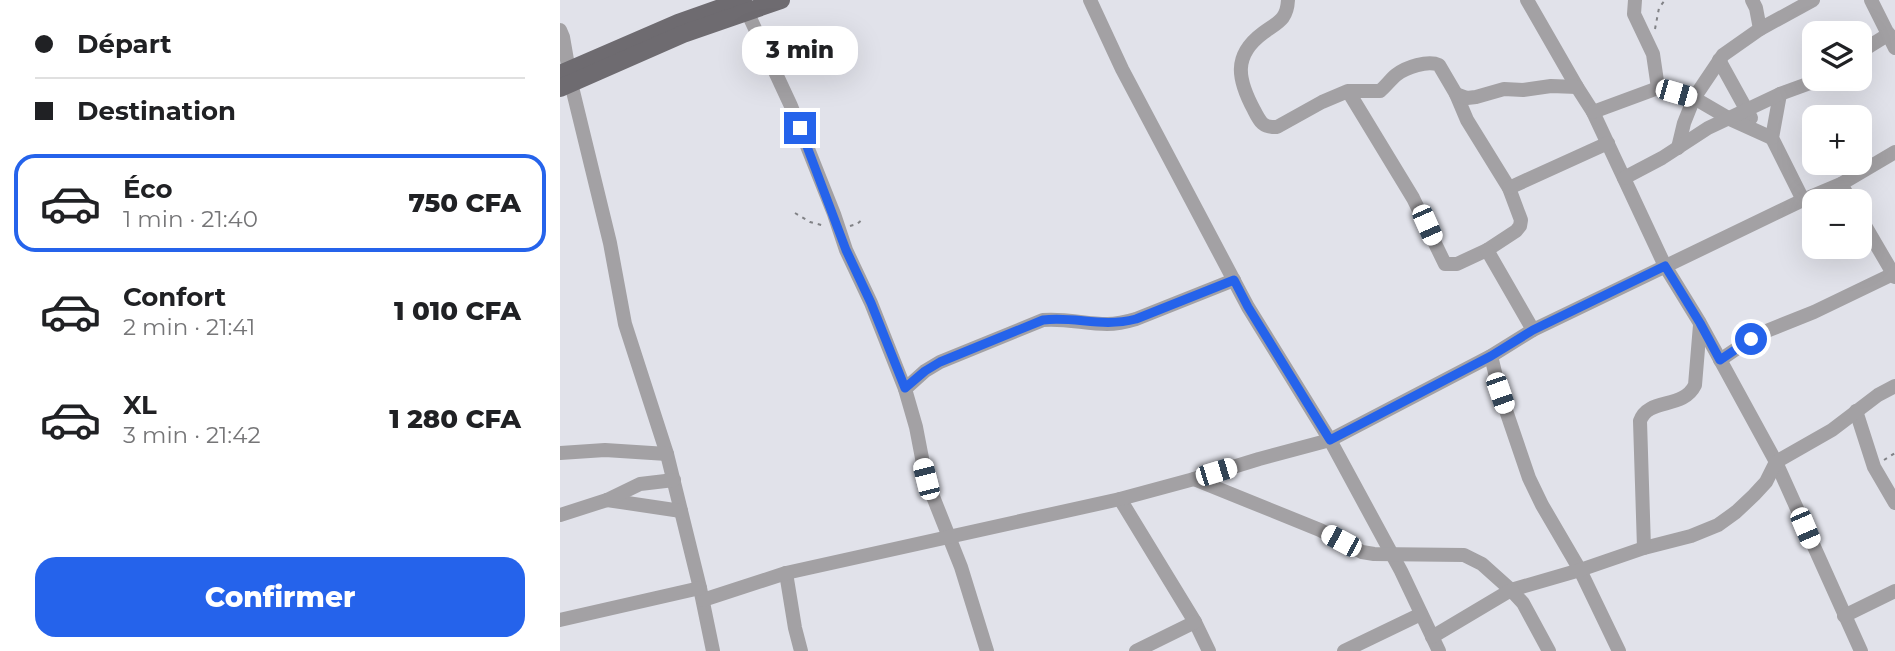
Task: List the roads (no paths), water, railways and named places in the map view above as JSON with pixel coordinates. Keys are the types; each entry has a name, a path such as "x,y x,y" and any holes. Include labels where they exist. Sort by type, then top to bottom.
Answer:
{"main road":[{"path":"565,79 683,34 743,3 781,0"}],"street":[{"path":"1090,0 1122,69 1248,307 1330,440 1436,644 1511,590 1691,536 1718,525 1736,512 1766,482 1776,462 1832,430 1878,395 1895,386"},
{"path":"1288,0 1284,16 1278,24 1263,33 1250,46 1242,61 1240,77 1243,91 1261,124 1269,128 1277,127 1348,91 1380,91 1403,71 1435,62 1456,94 1467,120 1508,188 1521,220 1516,231 1487,250 1457,264 1445,264 1413,198 1348,91"},
{"path":"1527,0 1593,112 1665,266 1700,323 1776,462 1860,651"},
{"path":"1634,0 1634,14 1653,54 1658,88"},
{"path":"1752,0 1760,29"},
{"path":"1678,148 1694,98 1730,49 1813,0"},
{"path":"1871,0 1895,48"},
{"path":"743,3 791,106 846,250 871,303 905,388 926,479 961,567 987,651"},
{"path":"560,30 563,37 565,79 610,243 625,324 674,480 713,651"},
{"path":"1872,44 1888,34"},
{"path":"1720,60 1758,132"},
{"path":"1456,94 1476,97 1504,89 1523,90 1551,86 1577,88"},
{"path":"1624,178 1708,128 1802,86"},
{"path":"1593,112 1658,88 1694,98 1772,138"},
{"path":"1780,94 1772,138 1802,198"},
{"path":"1508,188 1608,143"},
{"path":"1829,189 1895,152"},
{"path":"1841,184 1844,189"},
{"path":"560,620 701,594 1120,499 1330,440 1491,356 1533,330 1802,200"},
{"path":"1720,360 1769,330 1894,276 1872,238"},
{"path":"1487,250 1533,330"},
{"path":"905,388 940,362 1043,320 1120,323 1234,280"},
{"path":"1644,548 1640,421 1647,410 1685,398 1691,393 1695,385 1700,323"},
{"path":"1491,356 1500,393 1529,478 1580,570 1619,651"},
{"path":"1857,411 1874,467 1895,503"},
{"path":"560,453 605,450 667,454"},
{"path":"1194,479 1320,530 1362,552 1464,555 1482,564 1523,603 1549,651"},
{"path":"560,514 607,500 640,484 674,480"},
{"path":"1120,499 1195,622 1209,651"},
{"path":"607,500 681,511"},
{"path":"786,573 801,651"},
{"path":"1844,617 1895,592"},
{"path":"1343,651 1421,614"},
{"path":"1136,651 1195,622"}]}
